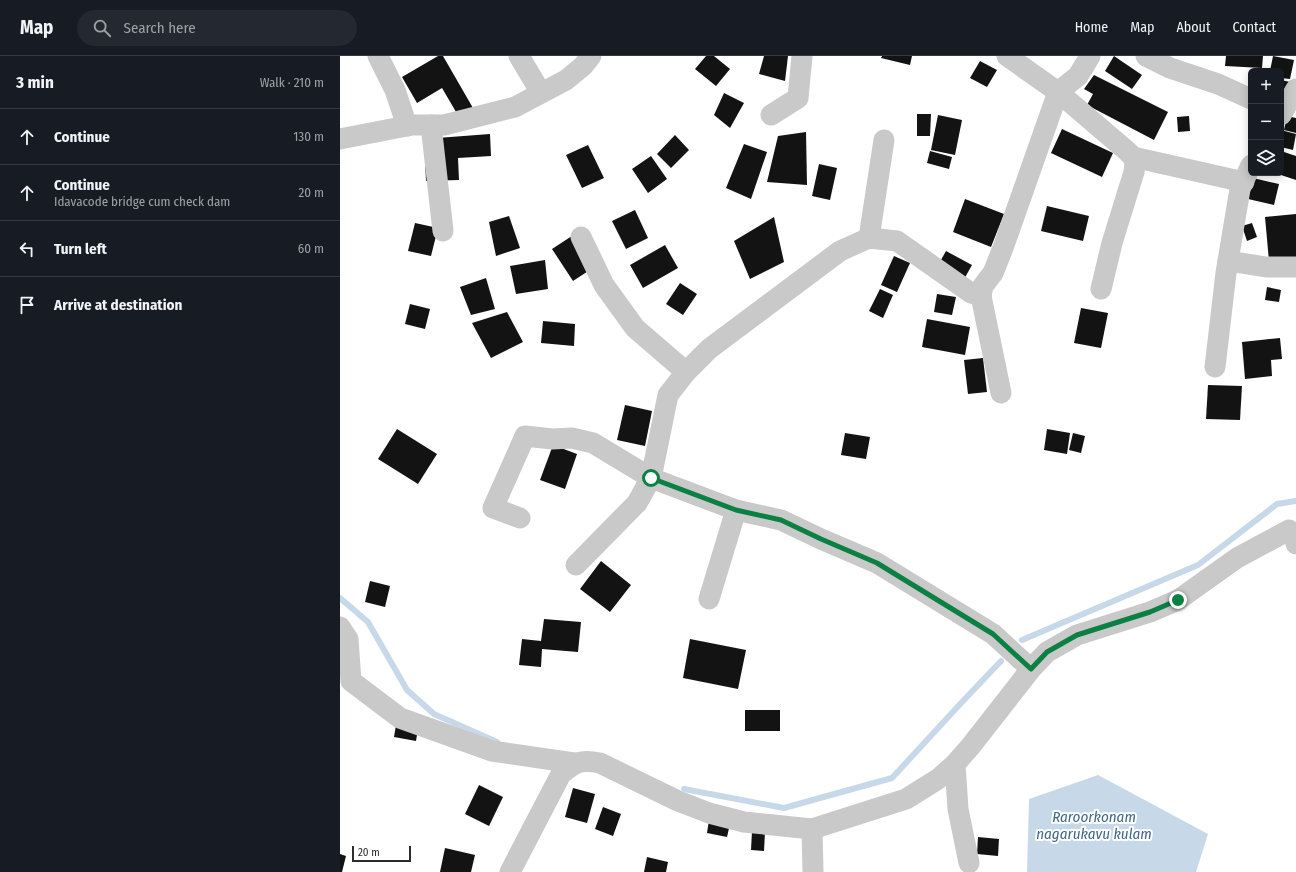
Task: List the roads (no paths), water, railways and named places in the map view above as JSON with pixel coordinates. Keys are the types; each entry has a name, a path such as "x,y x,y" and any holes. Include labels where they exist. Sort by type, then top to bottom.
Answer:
{"street":[{"path":"378,56 395,90 407,126"},
{"path":"519,56 541,93"},
{"path":"340,139 407,126 444,125 515,107 566,80 583,66 591,56"},
{"path":"771,115 798,98 802,56"},
{"path":"1006,56 1058,92 1120,144 1133,157 1135,163 1134,172 1112,243 1101,289"},
{"path":"1001,393 982,296 984,286 993,273 1003,248 1058,92 1078,76 1090,56"},
{"path":"1146,56 1170,68 1218,84 1248,98"},
{"path":"1284,109 1296,89"},
{"path":"430,125 442,231"},
{"path":"869,238 884,140"},
{"path":"1133,157 1248,174 1240,189 1228,261 1215,367"},
{"path":"581,236 604,285 635,328 686,372"},
{"path":"576,565 636,503 651,478 668,395 686,372 709,348 840,251 869,238 897,241 970,292 982,296"},
{"path":"1228,261 1266,267 1296,267"},
{"path":"520,518 493,508 525,436 552,439 572,438 593,443 651,478 736,510 781,520 877,563 993,634 1031,669"},
{"path":"709,599 736,510"},
{"path":"340,627 348,640 351,681 400,718 492,751 574,763 588,761 600,763 678,801 709,813 744,822 812,829 906,799 938,779 955,764 970,747 1031,669 1047,652 1077,635 1150,612 1178,600 1237,558 1294,534"},
{"path":"510,872 561,774 574,763"},
{"path":"955,764 958,809 969,863"},
{"path":"812,829 813,872"}],"water":[{"name":"Raroorkonam nagarukavu kulam","path":"1098,775 1208,834 1196,872 1027,872 1029,799"}],"waterway":[{"path":"1022,640 1198,565 1277,504 1296,501"},
{"path":"340,598 368,622 407,690 434,714 497,742"},
{"path":"684,789 784,808 892,778 1001,661"}]}
